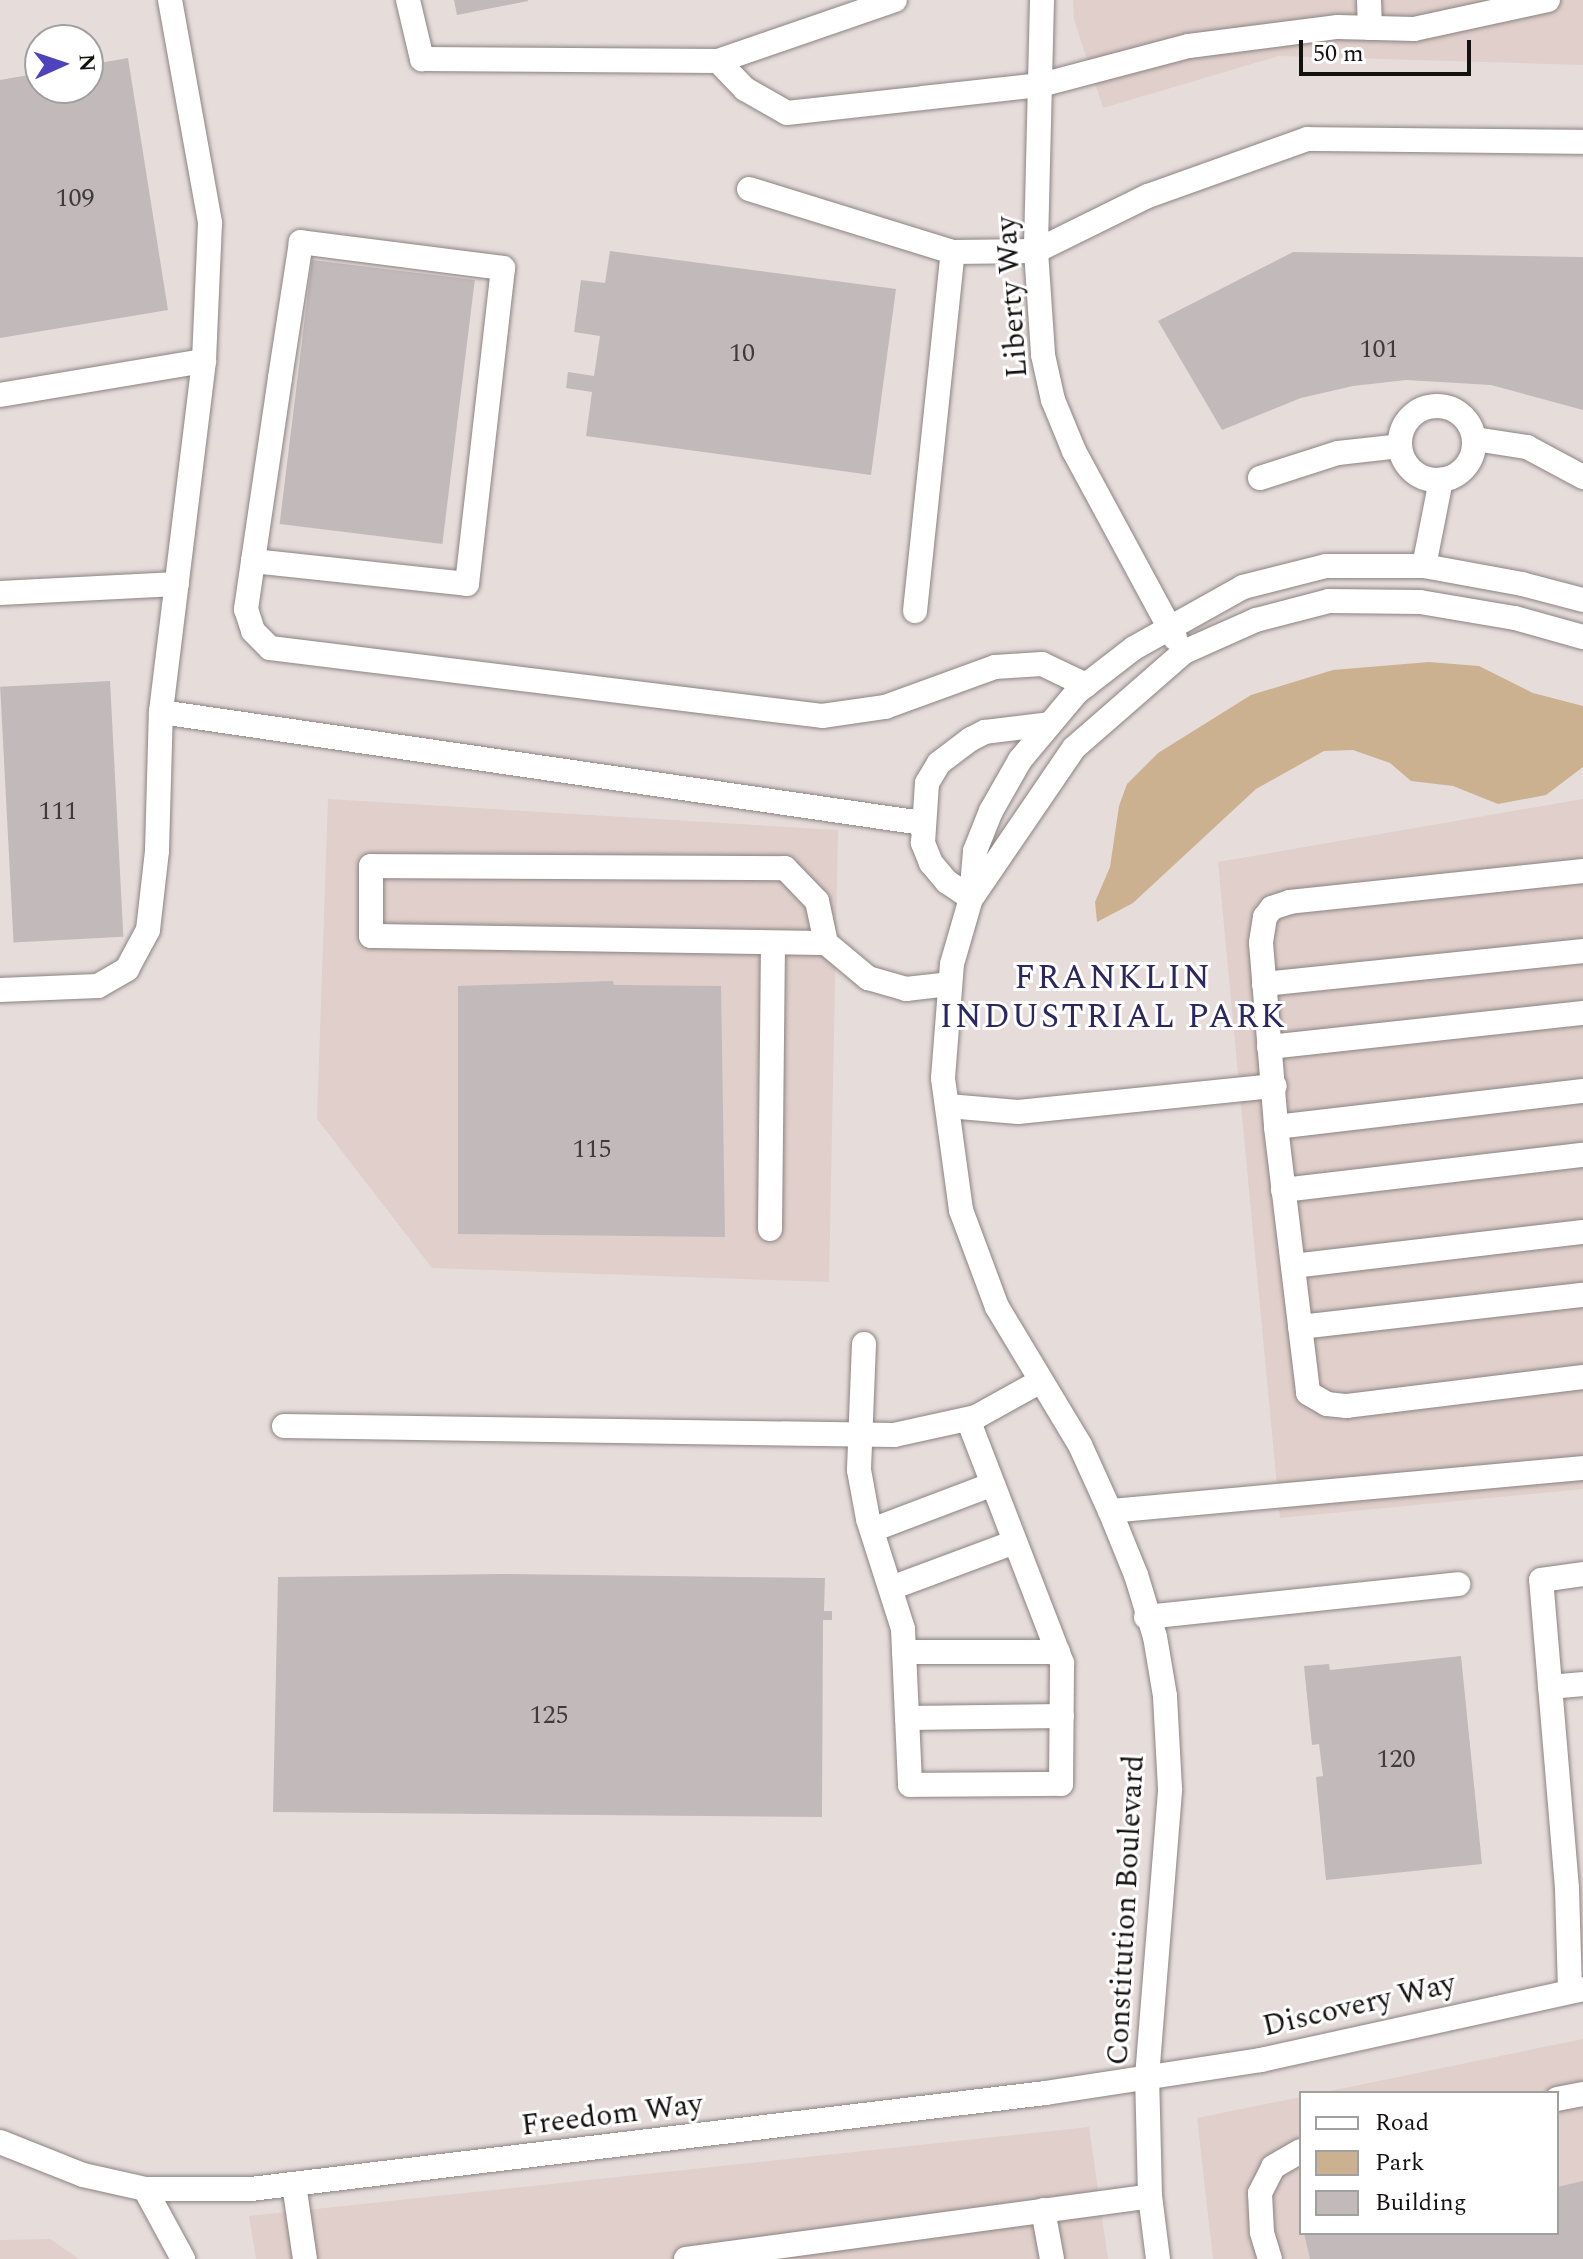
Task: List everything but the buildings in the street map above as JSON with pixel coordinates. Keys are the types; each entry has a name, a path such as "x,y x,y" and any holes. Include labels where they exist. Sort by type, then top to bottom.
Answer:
{"street":[{"path":"0,990 98,986 127,969 148,930 157,851 161,712 204,361 210,223 170,0"},
{"path":"408,0 422,59 718,61 895,0"},
{"name":"Liberty Way","path":"1042,0 1036,251 1043,355 1053,400 1074,451 1184,652"},
{"path":"1369,0 1370,28"},
{"path":"718,61 745,89 787,113 1041,85 1189,46 1338,27 1414,29 1548,0"},
{"path":"749,189 953,252 1036,251 1148,196 1307,139 1583,142"},
{"path":"253,561 467,584 503,268 301,242 253,561 246,609 253,631 270,648 822,716 885,707 995,667 1042,664 1086,685"},
{"path":"915,611 953,252"},
{"path":"0,395 204,361"},
{"path":"1434,405 1456,410 1472,428 1475,439 1474,451 1462,471 1441,480 1418,475 1403,458 1400,446 1405,424 1413,414 1434,405"},
{"path":"1475,439 1527,447 1583,477"},
{"path":"1260,478 1338,453 1400,446"},
{"path":"1424,566 1441,480"},
{"name":"Constitution Boulevard","path":"1158,2259 1150,2196 1147,2077 1170,1789 1165,1696 1155,1637 1146,1617 1136,1575 1110,1511 1080,1445 1039,1382 1034,1365 997,1307 961,1210 950,1148 943,1078 949,984 971,898 975,851 991,811 1020,760 1086,685 1168,627 1243,587 1326,566 1424,566 1522,584 1583,600"},
{"path":"0,593 177,584"},
{"name":"Constitution Boulevard","path":"971,898 1074,748 1184,652 1256,620 1329,601 1420,602 1515,618 1583,637"},
{"path":"161,712 922,823"},
{"path":"971,898 947,882 931,863 923,843 927,783 939,763 955,748 985,732 1050,724"},
{"path":"826,943 371,936 371,866 785,868 817,901 826,943 868,978 906,989 949,984"},
{"path":"1583,871 1290,902 1272,908 1265,917 1261,943 1276,1127 1308,1393 1327,1404 1347,1406 1583,1377"},
{"path":"770,1229 773,943"},
{"path":"1264,984 1583,951"},
{"path":"1269,1047 1583,1013"},
{"path":"948,1106 1018,1112 1275,1086"},
{"path":"1276,1127 1583,1091"},
{"path":"1283,1190 1583,1155"},
{"path":"1293,1266 1583,1232"},
{"path":"1300,1327 1583,1295"},
{"path":"864,1344 859,1470 872,1530 903,1629 910,1785 1061,1784 1062,1663 968,1419"},
{"path":"284,1426 894,1435 968,1419 1039,1382"},
{"path":"1110,1511 1583,1468"},
{"path":"872,1530 993,1484"},
{"path":"891,1588 1015,1542"},
{"path":"1576,1989 1574,1866 1550,1687 1541,1580 1583,1574"},
{"path":"1146,1617 1458,1584"},
{"path":"904,1652 1058,1652"},
{"path":"1550,1687 1583,1684"},
{"path":"907,1718 1062,1716"},
{"name":"Discovery Way","path":"1147,2077 1261,2060 1576,1989"},
{"name":"Freedom Way","path":"0,2142 83,2175 145,2189 217,2191 1014,2097 1147,2077"},
{"path":"1559,2099 1583,2094"},
{"path":"1270,2259 1262,2232 1260,2193 1273,2167 1299,2152"},
{"path":"294,2184 305,2259"},
{"path":"145,2189 183,2259"},
{"path":"686,2259 1150,2196"},
{"path":"1043,2210 1052,2259"}],"shaded area":[{"path":"1073,0 1583,0 1583,65 1279,56 1103,108 1074,20"},
{"path":"328,799 838,830 829,1282 432,1268 317,1119"},
{"path":"1583,799 1583,1489 1280,1518 1218,862"},
{"path":"1583,2039 1583,2259 1213,2259 1197,2118 1299,2097 1299,2235 1559,2235 1559,2091 1330,2091"},
{"path":"1089,2127 1108,2259 256,2259 249,2216"},
{"path":"50,2239 79,2259 0,2259 0,2240"}],"green space":[{"path":"1429,662 1479,666 1533,693 1583,706 1583,767 1546,795 1498,804 1453,786 1411,781 1390,763 1353,750 1324,751 1256,789 1133,903 1097,922 1095,902 1110,867 1119,806 1127,784 1158,753 1251,695 1333,670"}],"district":[{"name":"FRANKLIN INDUSTRIAL PARK","path":"1113,998"}]}
